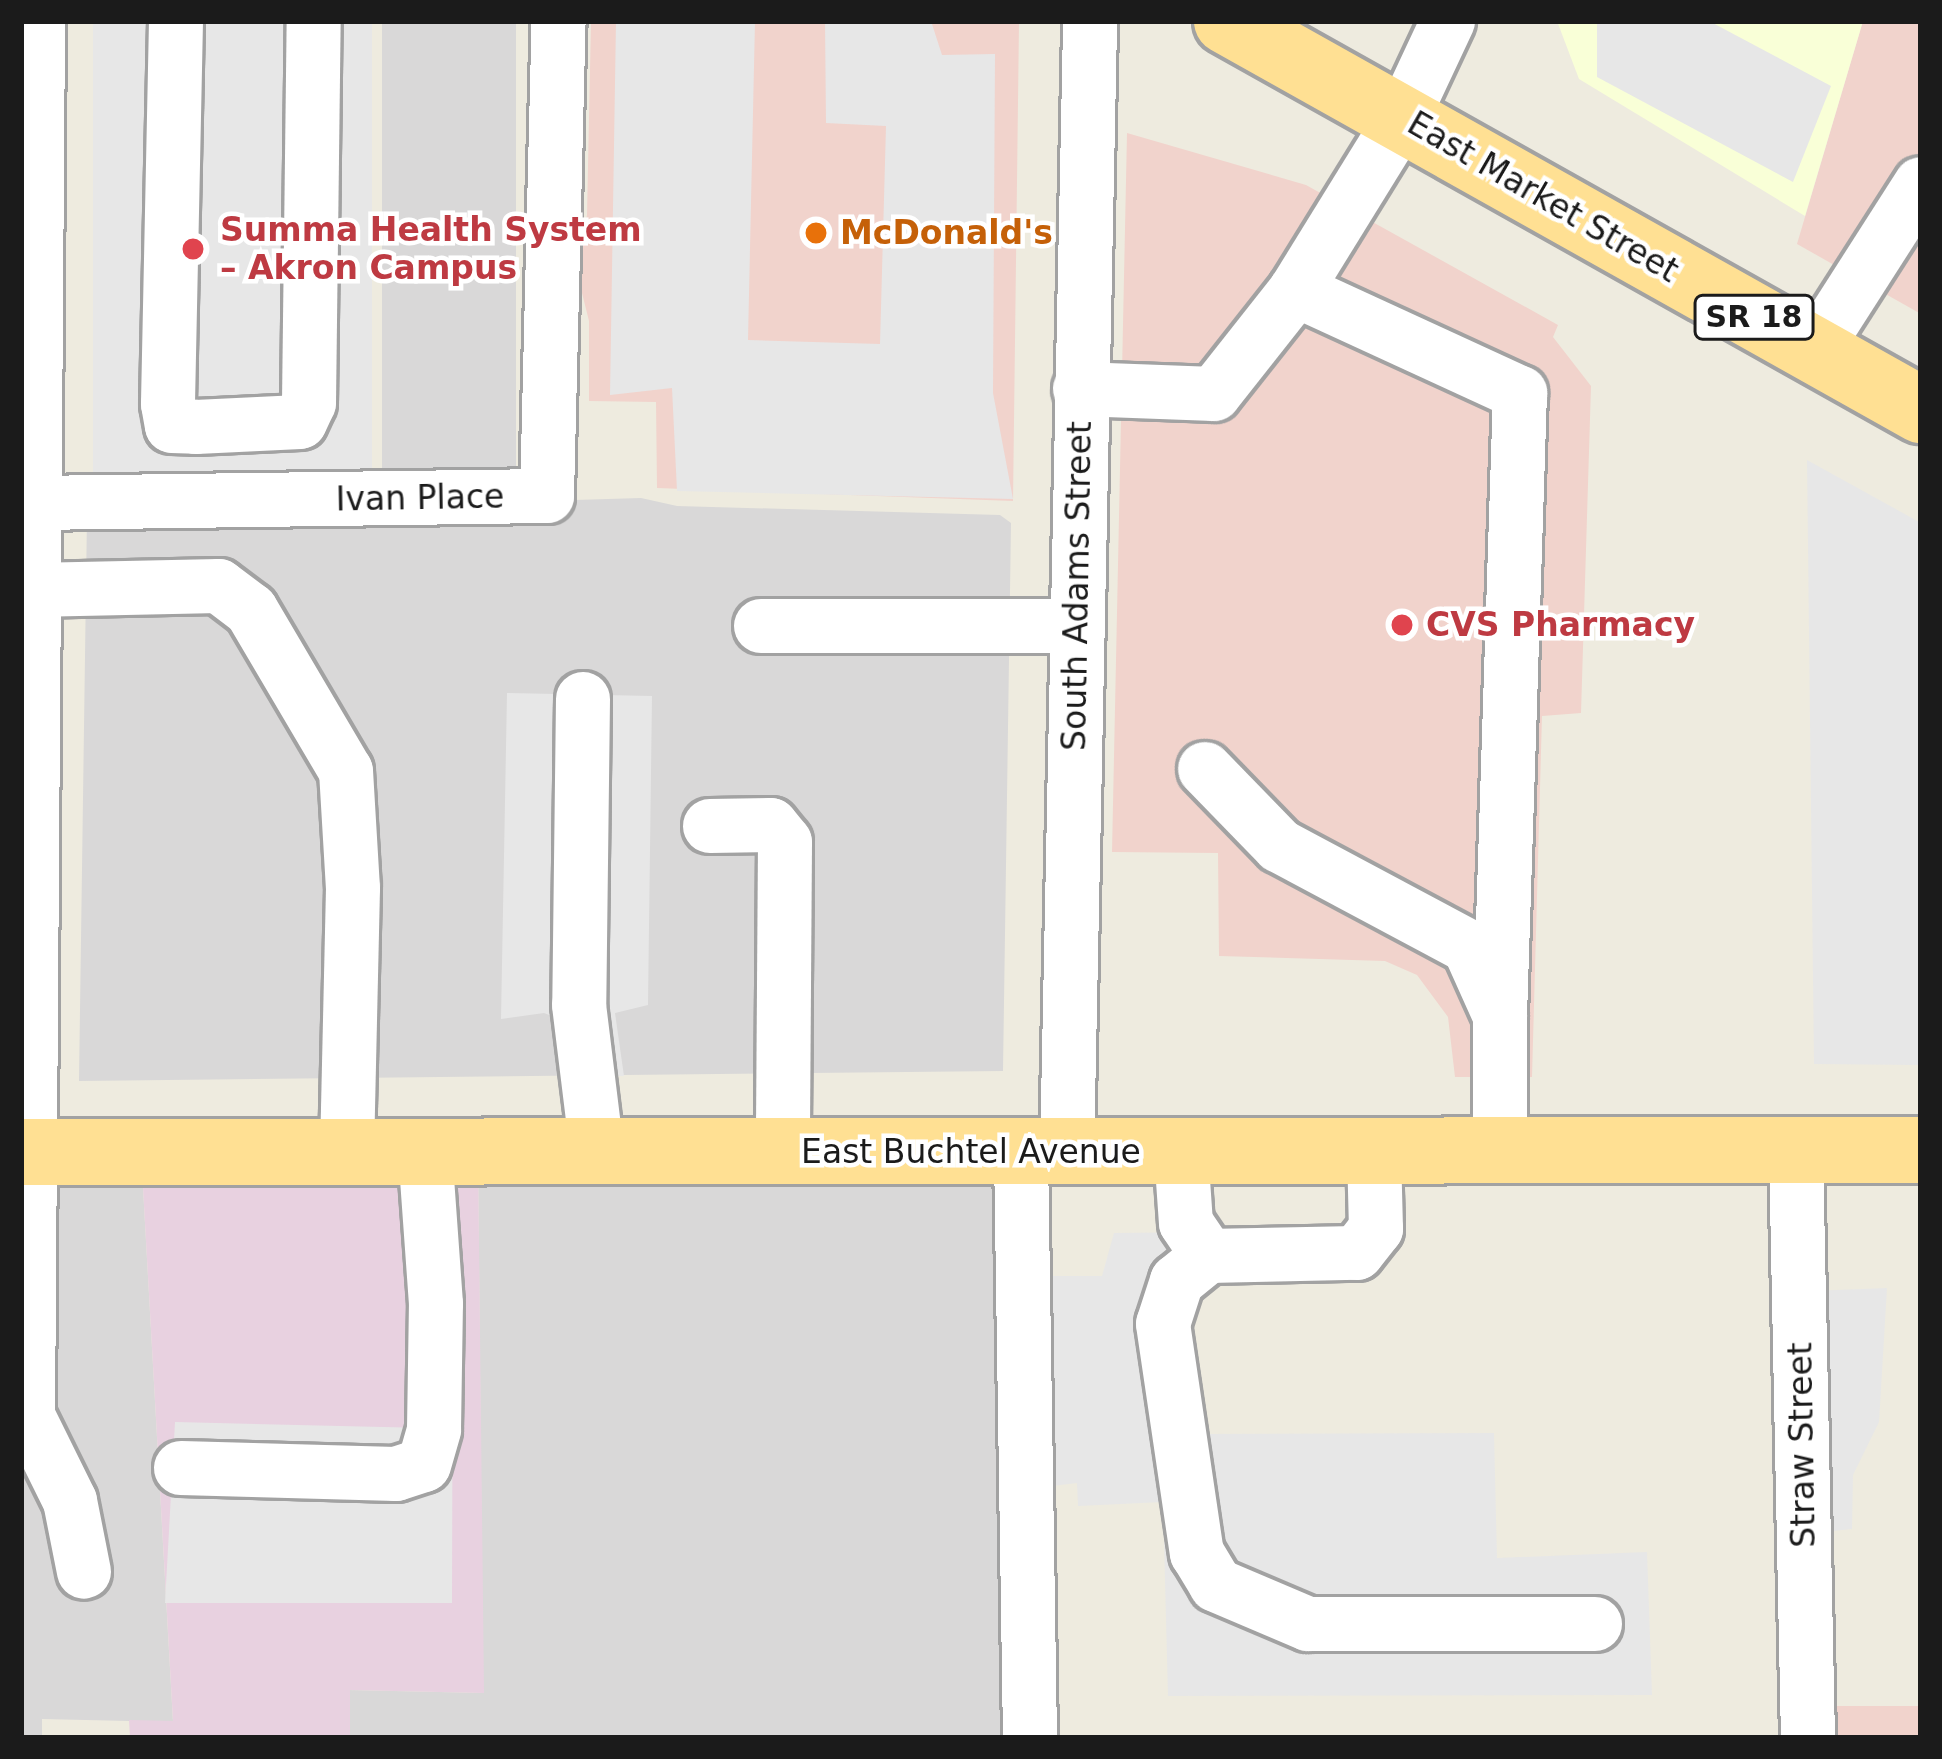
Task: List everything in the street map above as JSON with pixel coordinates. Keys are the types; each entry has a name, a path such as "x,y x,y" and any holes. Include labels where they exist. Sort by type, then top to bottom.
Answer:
{"main road":[{"name":"East Market Street","path":"1227,21 1404,116 1921,410"},
{"name":"East Buchtel Avenue","path":"24,1152 1921,1150"}],"street":[{"path":"38,21 28,358 33,503 24,1152 28,1416 70,1501 84,1572"},
{"path":"176,21 168,404 172,426 196,427 300,422 309,403 314,21"},
{"name":"Ivan Place","path":"33,503 548,496 559,21"},
{"name":"South Adams Street","path":"1030,1738 1044,1152 1076,626 1090,21"},
{"path":"1080,412 1214,394 1296,290 1404,116 1448,21"},
{"path":"1814,350 1921,184"},
{"path":"1296,290 1520,393 1500,1152"},
{"path":"32,590 219,586 251,610 346,771 353,888 347,1152"},
{"path":"761,626 1076,626"},
{"path":"583,699 580,1005 597,1152"},
{"path":"1205,769 1280,846 1469,947 1500,1016"},
{"path":"710,826 771,825 785,842 783,1152"},
{"path":"181,1468 396,1474 424,1465 434,1429 436,1304 425,1152"},
{"path":"1181,1152 1186,1223 1208,1256"},
{"path":"1374,1152 1376,1229 1357,1253 1208,1256 1177,1281 1162,1324 1197,1553 1216,1585 1308,1624 1594,1624"},
{"name":"Straw Street","path":"1796,1152 1808,1738"}],"shaded area":[{"name":"Summa Health System – Akron Campus","path":"93,21 372,21 372,474 93,474"},
{"path":"382,21 516,21 516,471 382,471"},
{"path":"591,21 1019,22 1013,501 657,488 656,402 589,401 589,321 576,269 587,215"},
{"path":"616,21 755,21 748,340 880,344 886,126 826,123 825,21 931,21 942,55 995,54 993,393 1013,499 677,491 672,388 610,395"},
{"path":"1557,21 1863,21 1805,216 1579,79"},
{"path":"1597,21 1709,21 1831,86 1793,182 1597,77"},
{"path":"1863,21 1921,21 1921,314 1797,244"},
{"path":"1127,133 1306,185 1558,325 1553,337 1591,386 1581,713 1542,716 1532,1077 1455,1077 1448,1017 1417,975 1385,961 1219,956 1218,853 1112,852"},
{"path":"1807,460 1921,523 1918,1065 1814,1064"},
{"path":"641,498 677,506 1000,515 1011,523 1003,1071 79,1081 87,515"},
{"path":"507,693 652,696 648,1005 615,1013 624,1076 575,1076 564,1021 544,1013 501,1019"},
{"path":"21,1152 141,1152 173,1722 42,1719 42,1738 21,1738"},
{"path":"141,1152 478,1152 484,1693 350,1690 350,1738 130,1738 129,1720 173,1721"},
{"path":"478,1152 1021,1152 1030,1738 350,1738 349,1690 483,1693"},
{"path":"453,1224 452,1603 165,1603 175,1422 426,1428"},
{"path":"1213,1232 1192,1302 1195,1434 1494,1433 1497,1558 1647,1552 1652,1695 1168,1696 1163,1502 1078,1506 1077,1483 1052,1486 1046,1276 1102,1276 1114,1233"},
{"path":"1887,1288 1879,1422 1853,1475 1852,1529 1813,1533 1811,1291"},
{"path":"1821,1706 1921,1706 1921,1738 1821,1738"}],"place":[{"name":"McDonald's","path":"816,233"},
{"name":"Summa Health System – Akron Campus","path":"193,249"},
{"name":"CVS Pharmacy","path":"1402,625"}]}
